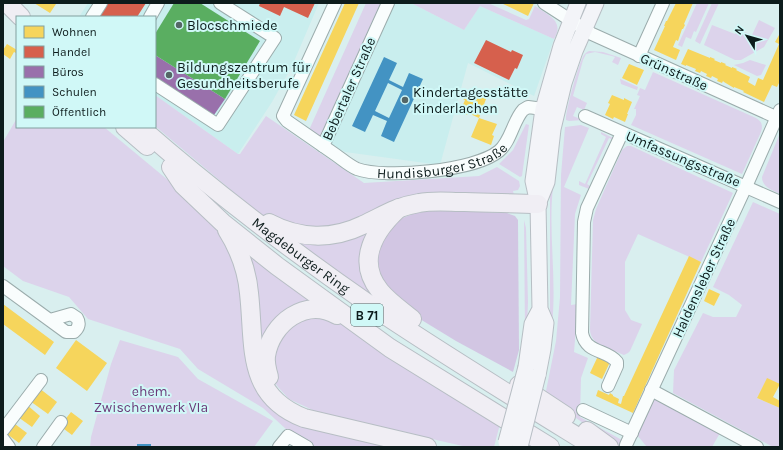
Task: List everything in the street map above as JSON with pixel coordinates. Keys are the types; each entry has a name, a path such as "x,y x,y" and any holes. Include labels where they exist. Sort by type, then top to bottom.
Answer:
{"highway":[{"path":"7,3 19,16"},
{"path":"3,14 16,27"},
{"name":"Magdeburger Ring","path":"125,128 171,167 250,230 361,311 431,357 575,447"},
{"name":"Magdeburger Ring","path":"141,128 228,200 294,251 368,303 441,351 594,447"},
{"path":"171,167 183,185 223,223 277,266 358,325 417,365 550,447"},
{"path":"228,200 244,205 268,222 283,230 310,236 328,235 348,231 388,212 418,203 438,201 538,204"},
{"path":"399,208 378,232 370,249 369,264 372,278 376,286 394,306 414,320 618,446"},
{"path":"223,223 238,251 248,282 252,340 256,364 261,380 269,394 280,405 296,414 321,422 427,447"},
{"path":"321,422 287,403 275,390 268,377 266,363 266,356 270,342 277,329 288,318 299,312 310,309 326,310 348,322 358,325"}],"main road":[{"path":"511,445 532,371 532,324 540,309 538,204 533,181 543,109 570,20 578,3"},
{"path":"538,204 546,182 553,129 564,83 573,55 596,3"}],"street":[{"path":"93,16 101,3"},
{"path":"151,16 158,3"},
{"path":"156,85 218,125 275,38 220,3"},
{"name":"Bebertaler Straße","path":"335,3 283,116 287,121 323,146 388,3"},
{"name":"Grünstraße","path":"544,3 584,29 639,56 779,116"},
{"path":"639,56 663,3"},
{"name":"Hundisburger Straße","path":"323,146 355,168 362,170 410,173 443,169 474,162 496,153 504,145 523,110 528,107 543,109"},
{"name":"Umfassungsstraße","path":"585,116 780,202"},
{"name":"Haldensleber Straße","path":"618,446 632,432 779,116"},
{"path":"608,386 617,366 617,361 589,346 584,341 582,333 584,222 587,208 622,133"},
{"path":"3,286 50,320"},
{"path":"3,430 41,380"},
{"path":"652,390 757,447"},
{"path":"584,410 632,432"},
{"path":"42,447 61,422"},
{"path":"279,447 288,436 306,447"},
{"path":"3,439 9,447"}],"shaded area":[{"path":"88,3 319,3 292,66 272,102 238,154 156,96 156,16 80,16"},
{"path":"392,3 411,3 464,30 480,6 554,39 534,96 468,63 440,165 345,152 330,144"},
{"path":"439,210 507,213 515,216 518,220 519,350 513,372 456,341 415,316 379,281 377,247 400,219 415,213"}],"green space":[{"path":"366,3 385,3 323,139 309,130"},
{"path":"411,3 488,3 526,20 529,19 535,6 554,19 558,28 554,39 480,6 464,30"},
{"path":"697,3 709,3 696,32 694,31 691,39 686,37 682,47 678,45"},
{"path":"712,3 719,3 700,44 695,41"},
{"path":"759,20 775,28 764,47 741,60 735,60 704,45 712,25 735,34 737,29 752,35"},
{"path":"589,51 603,52 621,58 618,65 612,62 615,57 595,52 586,54 573,96 587,103 584,110 577,107 573,116 583,120 569,121 566,120 566,115 573,87 582,59 585,54"},
{"path":"750,60 766,65 761,75 757,76 734,65"},
{"path":"653,72 760,121 762,124 761,132 742,174 631,125 636,115 636,109 634,109 640,96 637,95 640,88 645,90"},
{"path":"620,79 638,87 637,90 621,84"},
{"path":"156,96 238,154 240,154 266,116 364,183 479,176 497,167 519,181 520,186 518,190 513,191 514,195 371,217 319,232 264,216 250,206 156,127"},
{"path":"16,120 16,128 105,128 180,190 216,228 235,262 262,394 398,447 316,447 287,430 263,408 198,369 180,349 88,319 69,297 23,281 3,266 3,142"},
{"path":"526,124 529,125 522,176 520,177 499,164 513,150"},
{"path":"581,125 589,128 564,187 581,195 575,214 571,305 578,304 574,352 588,358 581,378 580,417 622,440 625,447 617,447 545,396 556,341 560,297 561,175 565,127"},
{"path":"601,132 615,139 609,138 587,184 593,188 589,189 579,185 579,181 585,184 606,137 601,134"},
{"path":"780,133 780,194 766,186 762,180 762,177"},
{"path":"627,146 631,146 733,193 701,262 638,234 625,262 625,310 631,320 642,324 630,351 624,355 597,343 591,335 590,329 593,220 596,209 622,150"},
{"path":"553,187 551,222 554,290 552,325 550,325 550,192"},
{"path":"753,202 780,214 780,384 767,379 757,398 780,408 780,447 773,447 673,393 674,370 703,313 713,317 736,317 742,305 729,295 713,287"},
{"path":"524,220 526,228 528,302 527,327 525,333"},
{"path":"373,224 382,302 465,360 281,233"},
{"path":"238,241 322,303 311,304 263,353"},
{"path":"300,317 332,317 500,424 494,447 467,447 406,433 382,430 321,414 289,399 275,383 273,347"},
{"name":"ehem. Zwischenwerk VIa","path":"120,340 178,357 198,379 273,421 254,447 90,447 91,437 111,364"},
{"path":"653,399 656,399 720,433 712,447 647,447 637,435"}],"building: Wohnen":[{"path":"34,3 55,3 56,4 50,13"},
{"path":"345,3 359,3 306,121 294,115"},
{"path":"501,3 534,3 528,16"},
{"path":"676,3 693,3 678,41 676,40 673,47 680,50 676,60 654,50 666,21"},
{"path":"779,35 780,81 777,87 772,85 764,102 743,92 744,91 734,88 723,81 722,83 717,81 718,79 712,76 711,78 706,76 707,74 701,71 700,73 695,71 696,69 681,64 688,49 737,69 736,70 750,77 748,82 755,86 758,78 763,80 779,44 775,42"},
{"path":"7,44 16,49 16,53 14,52 10,59 3,54 3,50"},
{"path":"629,64 644,70 637,85 622,78"},
{"path":"466,92 478,97 479,95 486,99 479,118 468,113 467,115 460,112 465,100 463,99"},
{"path":"612,95 632,102 625,122 605,115"},
{"path":"479,118 497,124 492,135 494,136 491,145 471,137"},
{"path":"689,256 701,262 633,413 596,396 598,390 609,395 610,393 619,399 618,403 621,404 623,396"},
{"path":"709,289 720,294 714,306 704,301"},
{"path":"3,304 54,342 45,355 3,324"},
{"path":"76,340 107,363 87,391 56,368"},
{"path":"598,356 610,362 602,379 590,373"},
{"path":"767,378 780,384 773,397 780,401 780,408 757,398"},
{"path":"39,388 57,402 48,414 30,401"},
{"path":"27,405 40,416 32,427 18,417"},
{"path":"71,412 83,421 72,435 60,426"},
{"path":"15,424 27,433 19,443 7,434"}],"building: Handel":[{"path":"108,3 146,3 138,16 100,16"},
{"path":"260,3 315,3 308,18 284,7 280,16 259,6"},
{"path":"486,40 511,52 512,50 523,55 517,69 515,68 509,80 474,63"}],"building: Büros":[{"path":"156,56 225,99 214,115 156,79"}],"building: Schulen":[{"name":"Kindertagesstätte Kinderlachen","path":"384,57 397,63 389,80 403,87 409,73 423,79 394,142 381,136 387,121 373,115 365,132 352,126","holes":["388,83 402,90 389,118 375,111"]},
{"path":"137,444 151,444 151,447 137,447"}],"building: Öffentlich":[{"path":"174,3 200,3 260,41 225,99 156,56 156,32"}],"place":[{"name":"Blocschmiede","path":"179,25"},
{"name":"Bildungszentrum für Gesundheitsberufe","path":"169,75"},
{"name":"Kindertagesstätte Kinderlachen","path":"405,100"}]}
